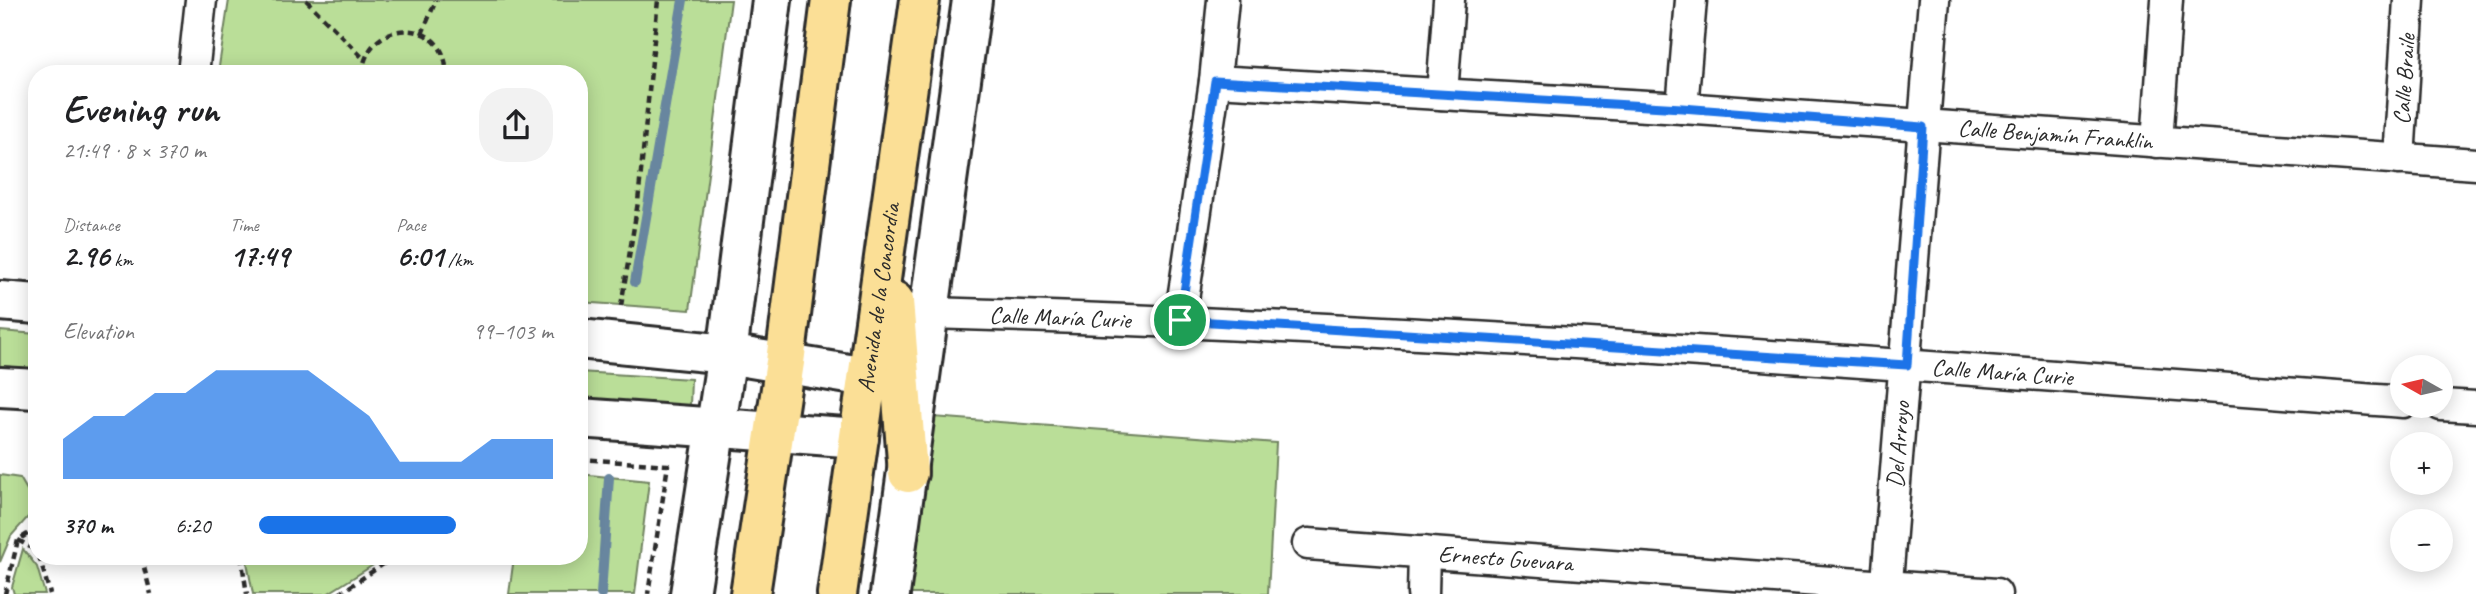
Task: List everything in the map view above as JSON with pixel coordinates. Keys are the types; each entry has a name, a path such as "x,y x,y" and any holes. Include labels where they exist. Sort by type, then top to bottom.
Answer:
{"main road":[{"path":"750,594 785,362 831,0"},
{"name":"Avenida de la Concordia","path":"837,594 920,0"},
{"path":"888,230 908,473"}],"street":[{"path":"194,65 201,0"},
{"path":"690,594 727,354 772,0"},
{"path":"890,594 972,0"},
{"path":"1180,320 1215,81 1223,0"},
{"path":"1442,94 1449,0"},
{"path":"1682,108 1690,0"},
{"name":"Del Arroyo","path":"1886,590 1907,365 1934,0"},
{"path":"2157,142 2167,0"},
{"name":"Calle Braile","path":"2399,159 2409,0"},
{"name":"Calle Benjamín Franklin","path":"1215,81 1682,108 2476,164"},
{"path":"0,301 28,303"},
{"name":"Calle María Curie","path":"930,313 1180,320 1907,365 2390,401"},
{"path":"588,340 727,354 867,377"},
{"path":"0,387 28,389"},
{"path":"2454,406 2476,407"},
{"path":"588,419 859,438"},
{"name":"Ernesto Guevara","path":"1308,544 1424,552 1660,582 1996,594"},
{"path":"1423,594 1424,552"}],"path":[{"path":"306,0 364,60"},
{"path":"422,34 436,0"},
{"path":"619,317 638,202 658,0"},
{"path":"363,65 370,47 381,37 408,30 435,42 443,53 445,65"},
{"path":"588,459 668,465 648,594"},
{"path":"5,594 18,540 28,534"},
{"path":"18,540 28,546"},
{"path":"42,565 50,594"},
{"path":"143,565 151,594"},
{"path":"242,565 247,594"},
{"path":"339,594 382,565"}],"green space":[{"path":"229,0 731,0 690,310 588,303 588,65 219,65"},
{"path":"0,331 28,333 28,368 0,366"},
{"path":"588,373 691,379 690,406 588,400"},
{"path":"933,417 1276,443 1268,594 908,594"},
{"path":"0,475 20,478 28,492 28,517 11,536 0,562"},
{"path":"588,475 649,481 635,594 509,594 513,565 588,565"},
{"path":"23,549 28,555 28,565 37,567 45,594 14,594 12,587"},
{"path":"248,565 373,565 327,594 253,594"}],"waterway":[{"path":"635,282 683,0"},
{"path":"601,594 609,478"}],"route":[{"path":"1215,81 1682,108 1923,127 1907,365 1180,320 1215,81"}]}
